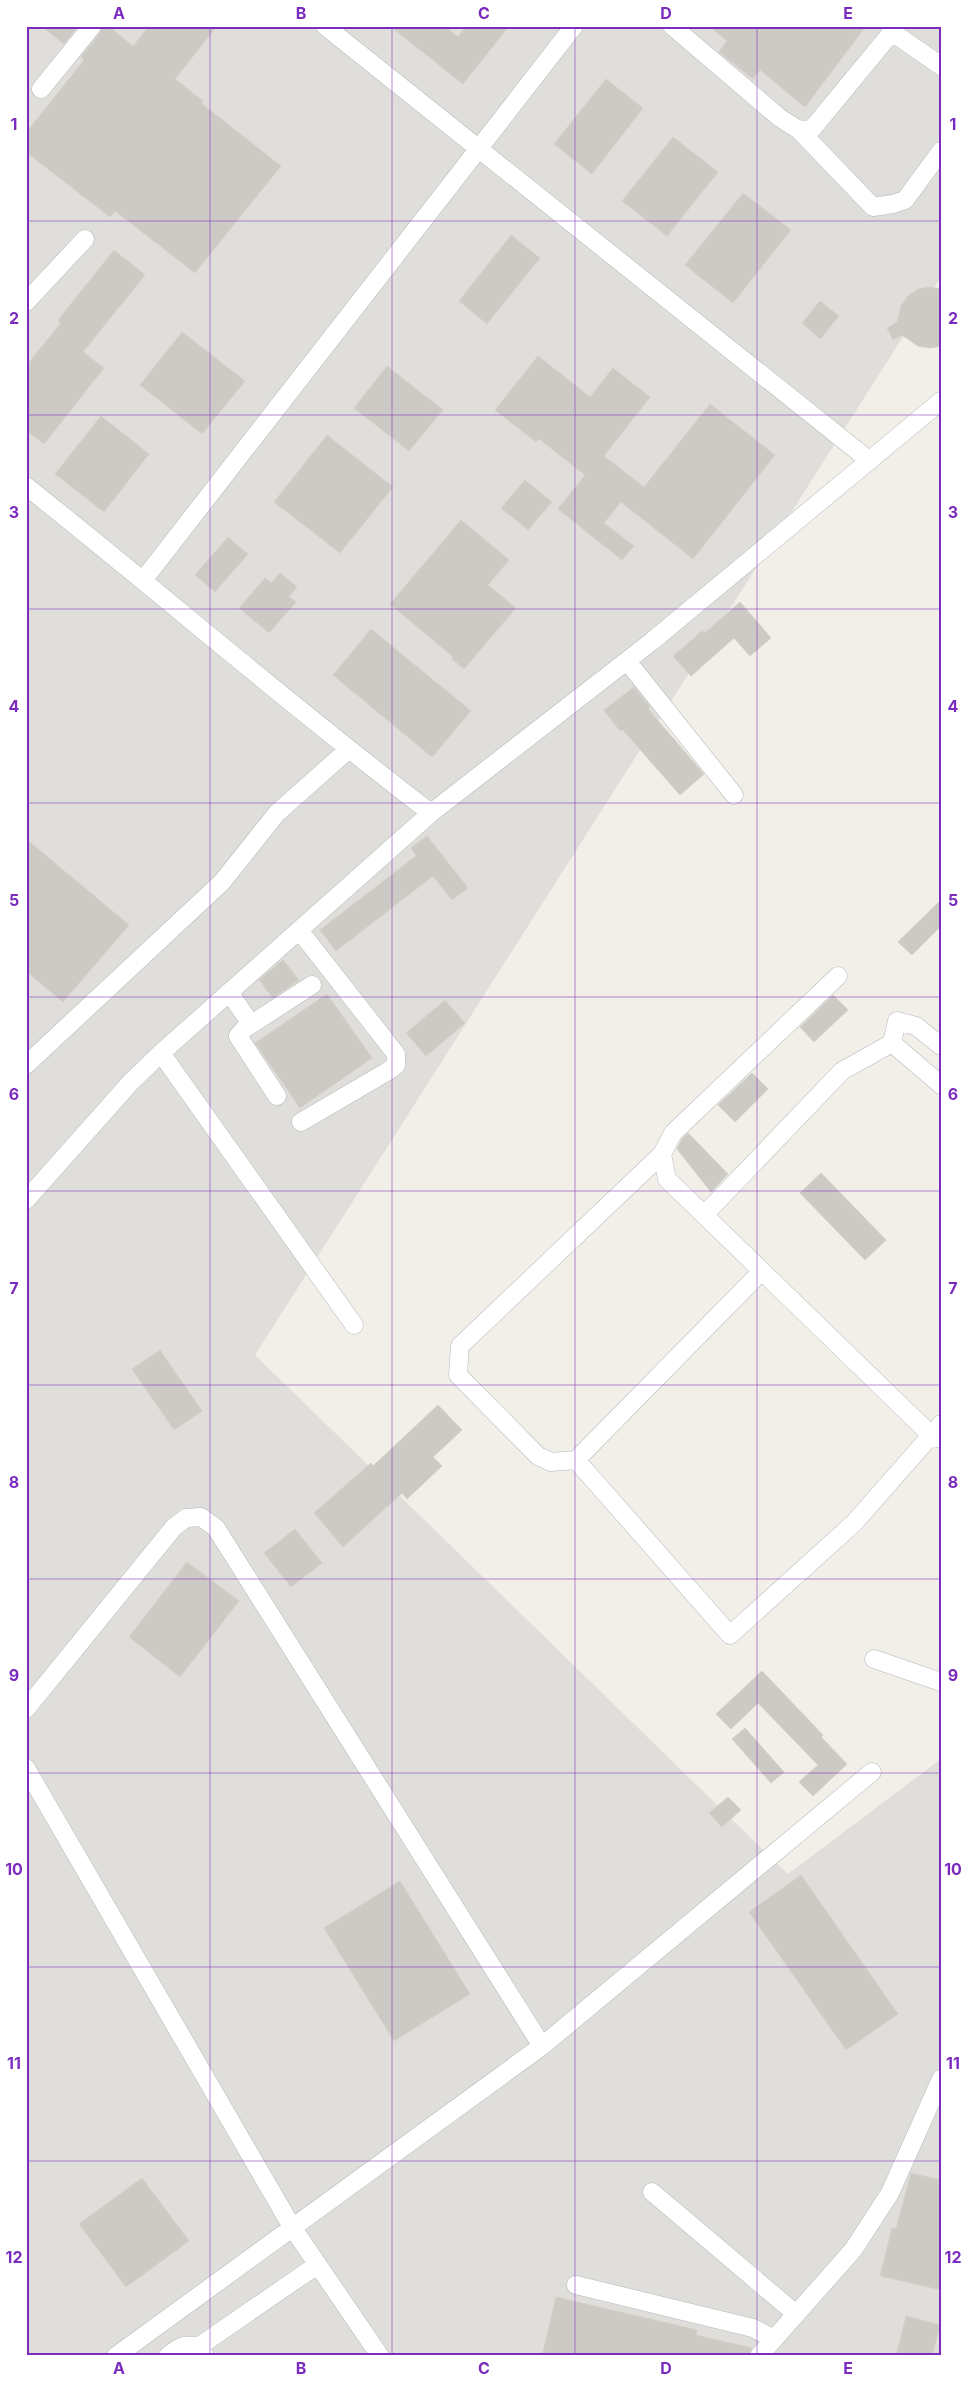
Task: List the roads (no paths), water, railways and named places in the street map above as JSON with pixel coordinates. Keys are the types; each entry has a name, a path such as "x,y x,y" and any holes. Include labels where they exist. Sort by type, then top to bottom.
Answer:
{"street":[{"path":"41,89 92,26"},
{"path":"325,26 870,461"},
{"path":"144,579 574,26"},
{"path":"672,26 780,118 799,130 874,207 905,200 941,151"},
{"path":"799,130 812,129 891,29 941,66"},
{"path":"26,302 85,239"},
{"path":"26,1200 130,1083 161,1053 431,814 627,661 941,402"},
{"path":"26,486 144,579 348,750 431,814"},
{"path":"627,661 734,795"},
{"path":"26,1065 222,882 277,814 348,750"},
{"path":"298,930 396,1054 396,1065 388,1071 301,1122"},
{"path":"762,1271 576,1460 551,1462 538,1456 458,1375 460,1346 662,1154 674,1133 838,976"},
{"path":"277,1096 239,1040 240,1032 312,985"},
{"path":"230,992 251,1024"},
{"path":"704,1215 842,1071 892,1042 897,1021 916,1026 941,1046"},
{"path":"892,1042 941,1085"},
{"path":"161,1053 354,1325"},
{"path":"576,1460 730,1634 854,1523 938,1433 762,1271 667,1179 662,1154"},
{"path":"26,1708 174,1527 186,1518 201,1517 216,1528 542,2046"},
{"path":"874,1659 941,1682"},
{"path":"26,1768 292,2227 380,2356"},
{"path":"116,2356 542,2046 872,1772"},
{"path":"759,2356 853,2250 890,2193 941,2079"},
{"path":"652,2192 796,2314"},
{"path":"168,2356 177,2348 189,2344 201,2352 318,2264"},
{"path":"576,2286 753,2328 774,2339"}]}
